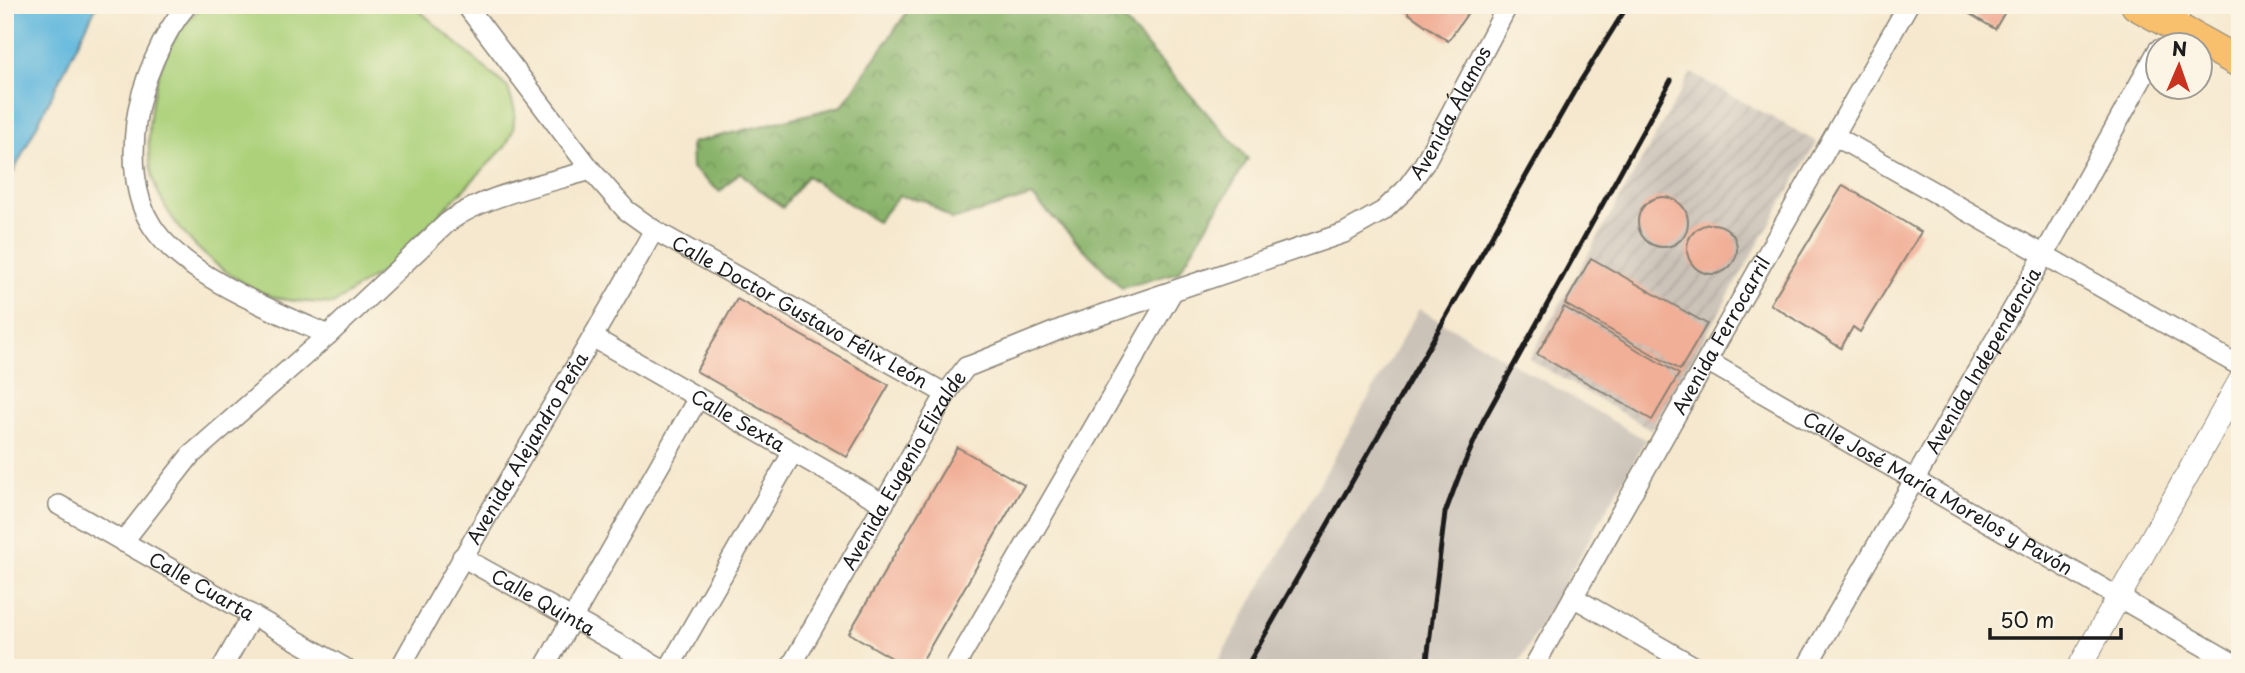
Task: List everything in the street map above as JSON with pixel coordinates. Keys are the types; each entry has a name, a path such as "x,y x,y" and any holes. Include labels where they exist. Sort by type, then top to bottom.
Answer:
{"main road":[{"path":"2136,5 2167,31 2240,63"}],"street":[{"path":"187,5 165,38 138,103 134,161 143,207 152,226 167,244 193,266 248,299 328,335"},
{"name":"Calle Doctor Gustavo Félix León","path":"466,5 591,170 626,210 654,230 946,394"},
{"name":"Avenida Álamos","path":"1172,291 1344,233 1383,212 1405,190 1423,164 1508,5"},
{"name":"Avenida Ferrocarril","path":"1533,668 1908,5"},
{"name":"Avenida Independencia","path":"1806,668 2044,255 2167,31"},
{"path":"1835,136 2240,366"},
{"path":"123,542 190,456 328,335 461,211 591,170"},
{"name":"Avenida Alejandro Peña","path":"400,668 462,557 594,338 654,230"},
{"path":"954,668 1172,291"},
{"name":"Avenida Eugenio Elizalde","path":"790,668 946,394 966,368 1066,327 1172,291"},
{"name":"Calle Sexta","path":"594,338 884,504"},
{"name":"Calle José María Morelos y Pavón","path":"1707,361 2240,667"},
{"path":"2079,668 2240,381"},
{"path":"544,668 698,398"},
{"path":"670,668 793,452"},
{"name":"Calle Cuarta","path":"59,505 345,668"},
{"name":"Calle Quinta","path":"462,557 661,668"},
{"path":"1573,597 1697,668"},
{"path":"222,668 252,615"}],"shaded area":[{"path":"1691,73 1817,142 1651,430 1529,359"},
{"path":"1419,309 1646,440 1516,668 1214,668"}],"green space":[{"path":"202,5 413,5 508,88 515,111 513,130 506,146 388,267 333,304 291,301 269,296 218,266 188,238 165,206 156,188 150,165 151,111 162,64 172,42"},
{"path":"912,5 1110,5 1248,159 1179,272 1122,288 1032,196 952,220 926,201 899,196 877,222 807,176 783,207 740,172 720,192 692,168 691,143 842,106"}],"water":[{"path":"5,5 97,5 5,189"}],"building":[{"path":"1408,5 1472,7 1448,41 1408,13"},
{"path":"1955,5 2009,5 1995,29"},
{"path":"1843,185 1921,232 1860,332 1853,327 1841,348 1770,304"},
{"path":"1663,197 1680,205 1688,222 1680,239 1663,247 1646,239 1638,222 1646,205"},
{"path":"1712,224 1729,232 1737,249 1729,266 1712,274 1695,266 1687,249 1695,232"},
{"path":"1591,258 1707,324 1680,370 1565,304"},
{"path":"737,299 889,385 847,457 696,371"},
{"path":"1564,307 1679,374 1652,420 1537,354"},
{"path":"957,447 1024,485 918,668 909,668 849,633"}],"railway":[{"path":"1246,668 1575,90 1628,5"},
{"path":"1426,668 1445,513 1459,476 1483,421 1671,80"}]}
